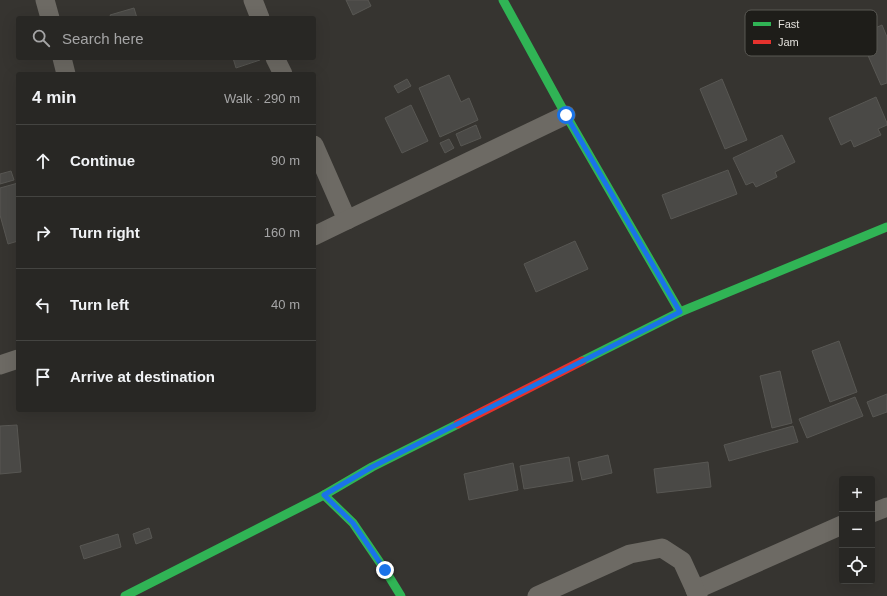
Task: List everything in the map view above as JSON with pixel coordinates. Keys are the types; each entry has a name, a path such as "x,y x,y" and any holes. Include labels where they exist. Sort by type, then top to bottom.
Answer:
{"street":[{"path":"45,0 49,16"},
{"path":"253,0 259,16"},
{"path":"503,0 566,115 680,312"},
{"path":"62,60 66,72"},
{"path":"277,60 282,72"},
{"path":"316,235 566,115"},
{"path":"316,150 347,220"},
{"path":"125,596 324,495 372,467 680,312 887,227"},
{"path":"0,365 16,361"},
{"path":"324,495 353,523 401,596"},
{"path":"874,512 887,507"},
{"path":"538,596 630,554 662,548 682,561 696,593 839,526"}],"building":[{"path":"346,0 368,0 371,6 353,15"},
{"path":"134,8 136,16 110,16"},
{"path":"882,25 887,37 887,83 881,85 868,56 877,56 877,27"},
{"path":"234,60 260,60 236,68"},
{"path":"449,75 461,102 469,98 478,120 440,137 419,88"},
{"path":"407,79 411,86 398,93 394,86"},
{"path":"722,79 747,140 725,149 700,89"},
{"path":"876,97 887,123 887,125 878,129 881,135 854,147 851,140 841,145 829,118"},
{"path":"411,105 428,141 402,153 385,118"},
{"path":"476,125 481,138 461,146 456,134"},
{"path":"782,135 795,162 775,172 777,177 756,187 753,182 746,185 733,158"},
{"path":"449,139 454,148 445,153 440,143"},
{"path":"728,170 737,194 671,219 662,195"},
{"path":"11,171 14,180 0,184 0,174"},
{"path":"16,184 16,242 8,244 0,215 0,188"},
{"path":"575,241 588,269 536,292 524,264"},
{"path":"839,341 857,392 830,402 812,351"},
{"path":"780,371 792,423 772,428 760,376"},
{"path":"887,394 887,412 873,417 867,402"},
{"path":"855,397 863,416 807,438 799,419"},
{"path":"17,425 21,472 0,474 0,426"},
{"path":"793,426 798,442 729,461 724,445"},
{"path":"608,455 612,473 582,480 578,462"},
{"path":"569,457 573,481 524,489 520,466"},
{"path":"708,462 711,487 657,493 654,469"},
{"path":"513,463 518,490 469,500 464,474"},
{"path":"149,528 152,538 136,544 133,534"},
{"path":"118,534 121,547 84,559 80,546"}],"traffic: fast":[{"path":"503,0 566,115 680,312"},
{"path":"582,361 680,312 887,227"},
{"path":"125,596 324,495 372,467 458,424"},
{"path":"324,495 353,523 401,596"}],"traffic: jam":[{"path":"458,424 582,361"}],"route":[{"path":"385,570 353,523 324,495 372,467 680,312 566,115"}]}
